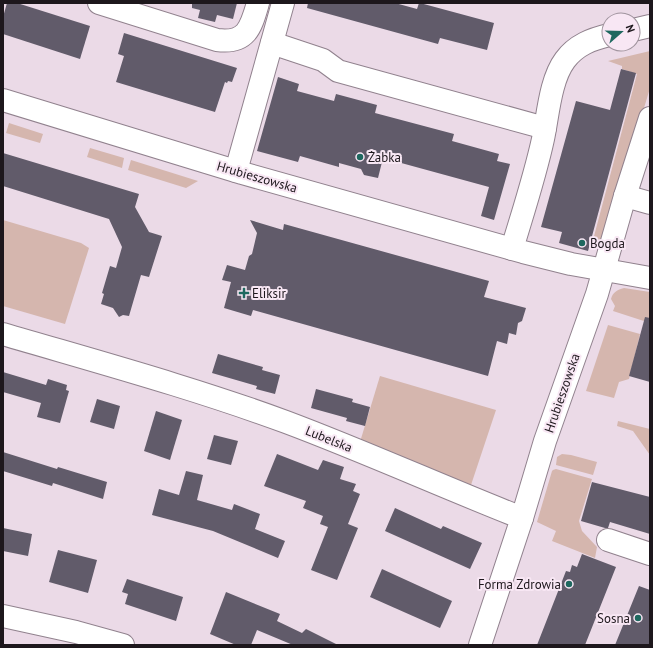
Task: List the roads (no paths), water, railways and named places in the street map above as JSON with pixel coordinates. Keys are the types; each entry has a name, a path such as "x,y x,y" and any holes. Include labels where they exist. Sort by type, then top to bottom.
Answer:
{"street":[{"path":"99,3 217,40 226,41 241,36 247,32 252,25 258,3"},
{"path":"236,171 283,3"},
{"path":"512,249 529,192 558,72 565,60 576,48 589,40 601,37"},
{"path":"272,43 323,60 338,71 545,128"},
{"name":"Hrubieszowska","path":"3,100 236,171 512,249 571,264 606,264 650,278"},
{"path":"606,264 625,196 650,118"},
{"path":"625,196 650,203"},
{"name":"Hrubieszowska","path":"522,518 545,441 606,264"},
{"name":"Lubelska","path":"3,334 200,393 286,422 522,518"},
{"path":"480,645 522,518"},
{"path":"608,540 650,554"},
{"path":"3,616 76,632 123,645"}],"place":[{"name":"Żabka","path":"360,157"},
{"name":"Bogda","path":"582,243"},
{"name":"Eliksir","path":"244,293"},
{"name":"Forma Zdrowia","path":"569,584"},
{"name":"Sosna","path":"638,618"}]}
